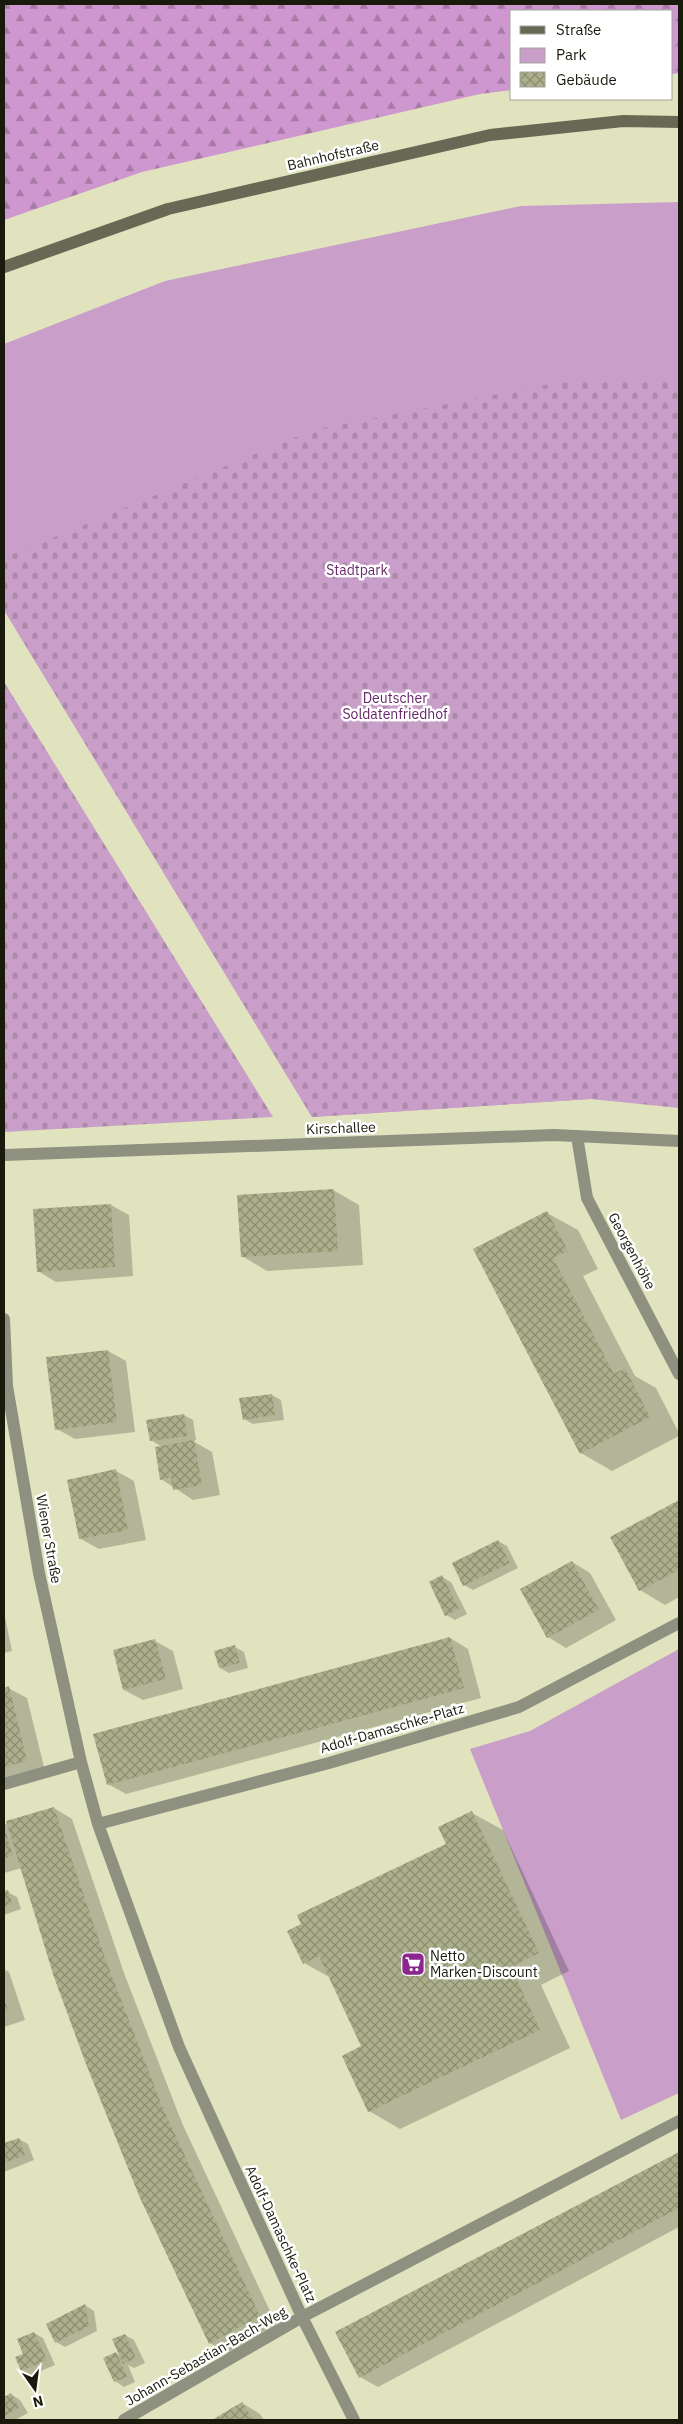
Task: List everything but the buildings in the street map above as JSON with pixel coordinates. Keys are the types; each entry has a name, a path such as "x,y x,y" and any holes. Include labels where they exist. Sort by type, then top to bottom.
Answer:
{"street":[{"name":"Bahnhofstraße","path":"4,267 168,209 490,135 623,121 679,122"},
{"name":"Kirschallee","path":"4,1155 544,1135 679,1141"},
{"name":"Georgenhöhe","path":"577,1136 587,1198 679,1374"},
{"name":"Wiener Straße","path":"4,1319 6,1386 39,1573 81,1762"},
{"name":"Adolf-Damaschke-Platz","path":"98,1824 329,1763 519,1707 679,1623"},
{"path":"4,1784 81,1762"},
{"name":"Adolf-Damaschke-Platz","path":"81,1762 98,1824 179,2047 302,2317 679,2121"},
{"path":"302,2317 354,2420"},
{"name":"Johann-Sebastian-Bach-Weg","path":"124,2420 302,2317"}],"green space":[{"path":"4,4 679,4 679,73 673,74 673,10 510,10 510,90 480,94 142,172 4,220"},
{"name":"Deutscher Soldatenfriedhof","path":"679,202 679,1105 591,1099 312,1117 4,610 4,344 165,281 521,206"},
{"name":"Deutscher Soldatenfriedhof","path":"655,379 679,381 679,1108 591,1099 312,1117 4,610 4,558 313,430 555,383"},
{"path":"4,682 273,1117 4,1132"},
{"path":"679,1649 679,2093 621,2120 470,1749 530,1731"}],"place":[{"name":"Netto Marken-Discount","path":"413,1964"}],"park label":[{"name":"Stadtpark","path":"357,570"}]}
